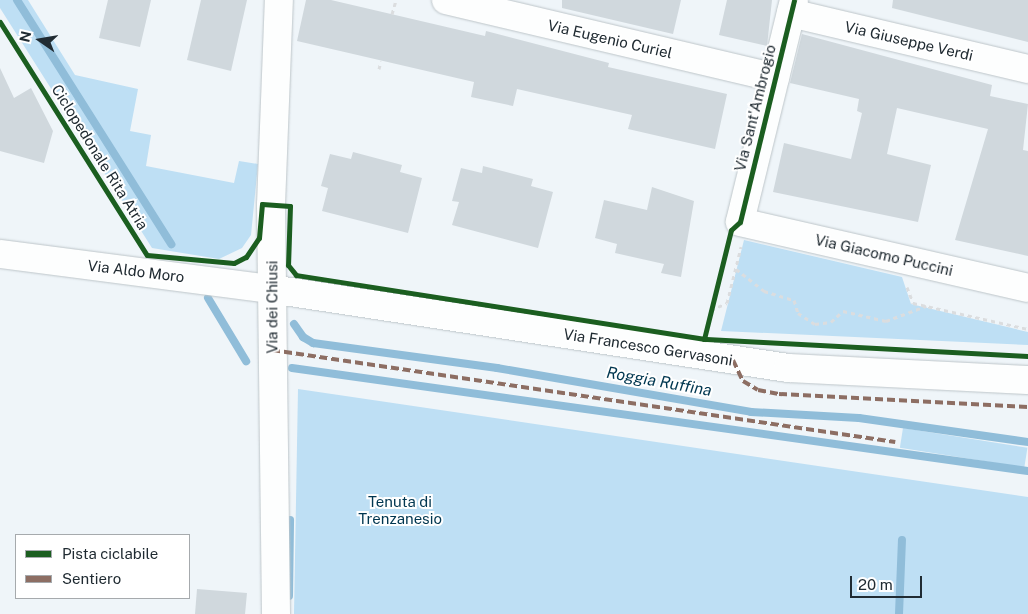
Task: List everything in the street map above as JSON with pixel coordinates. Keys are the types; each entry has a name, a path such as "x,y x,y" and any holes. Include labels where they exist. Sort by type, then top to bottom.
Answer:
{"street":[{"name":"Via dei Chiusi","path":"276,614 271,289 279,0"},
{"name":"Via Eugenio Curiel","path":"446,0 775,78"},
{"name":"Via Sant'Ambrogio","path":"742,230 792,6"},
{"name":"Via Giuseppe Verdi","path":"792,6 1028,69"},
{"name":"Via Giacomo Puccini","path":"742,230 896,269 1028,288"},
{"name":"Via Aldo Moro","path":"0,254 271,289"},
{"name":"Via Francesco Gervasoni","path":"271,289 788,368 1028,380"}],"path":[{"path":"392,14 396,0"},
{"path":"379,69 381,61"},
{"path":"711,310 726,305 736,269 742,230"},
{"path":"736,269 764,291 794,300 798,313 815,324 831,322 843,311 886,321 926,306"},
{"path":"896,269 903,276 913,303 1028,329"},
{"path":"709,320 713,301"}],"green space":[{"path":"0,0 28,0 75,75 138,89 130,131 151,135 146,166 234,183 239,161 258,164 251,235 242,248 219,259 152,248 0,8"},
{"path":"744,240 902,277 911,304 1028,332 1028,345 721,331"},
{"name":"Tenuta di Trenzanesio","path":"298,389 1028,497 1028,614 294,614"},
{"path":"903,428 1027,448 1024,467 900,448"}],"building":[{"path":"108,0 151,0 140,47 99,38"},
{"path":"201,0 247,0 231,71 187,60"},
{"path":"306,0 331,0 485,36 486,31 609,63 608,67 727,94 715,149 628,129 632,115 517,89 513,106 471,97 474,82 297,41"},
{"path":"562,0 681,0 673,34 562,8"},
{"path":"727,0 772,0 767,46 719,35"},
{"path":"893,0 1028,0 1028,42 892,8"},
{"path":"802,34 992,85 990,96 1028,104 1023,150 1028,151 1028,256 955,240 988,129 897,108 887,154 931,165 918,222 773,192 784,143 851,159 862,113 857,111 859,99 790,83"},
{"path":"0,68 14,98 31,88 53,131 44,163 0,151"},
{"path":"353,152 402,165 400,172 422,178 408,233 322,211 328,188 321,186 330,154 351,159"},
{"path":"483,166 533,179 531,186 553,192 538,248 452,225 459,202 452,201 461,168 482,173"},
{"path":"652,187 694,201 681,277 661,273 664,264 615,253 617,244 595,238 604,200 647,210"},
{"path":"197,589 247,593 245,614 195,614"}],"waterway":[{"path":"17,0 171,244"},
{"path":"208,298 246,361"},
{"name":"Roggia Ruffina","path":"294,324 303,337 313,343 497,368 751,412 859,418 1028,442"},
{"path":"292,368 1028,471"},
{"path":"289,596 290,520"},
{"path":"899,614 902,540"}],"marked path":[{"path":"272,350 895,442"},
{"path":"733,360 743,381 758,390 779,394 1028,407"}],"cycle path":[{"path":"704,339 731,230 740,222 794,0"},
{"name":"Ciclopedonale Rita Atria","path":"0,22 147,255 234,263 246,257 259,238 262,204 290,206 288,265 296,275 704,339 1028,356"}]}
